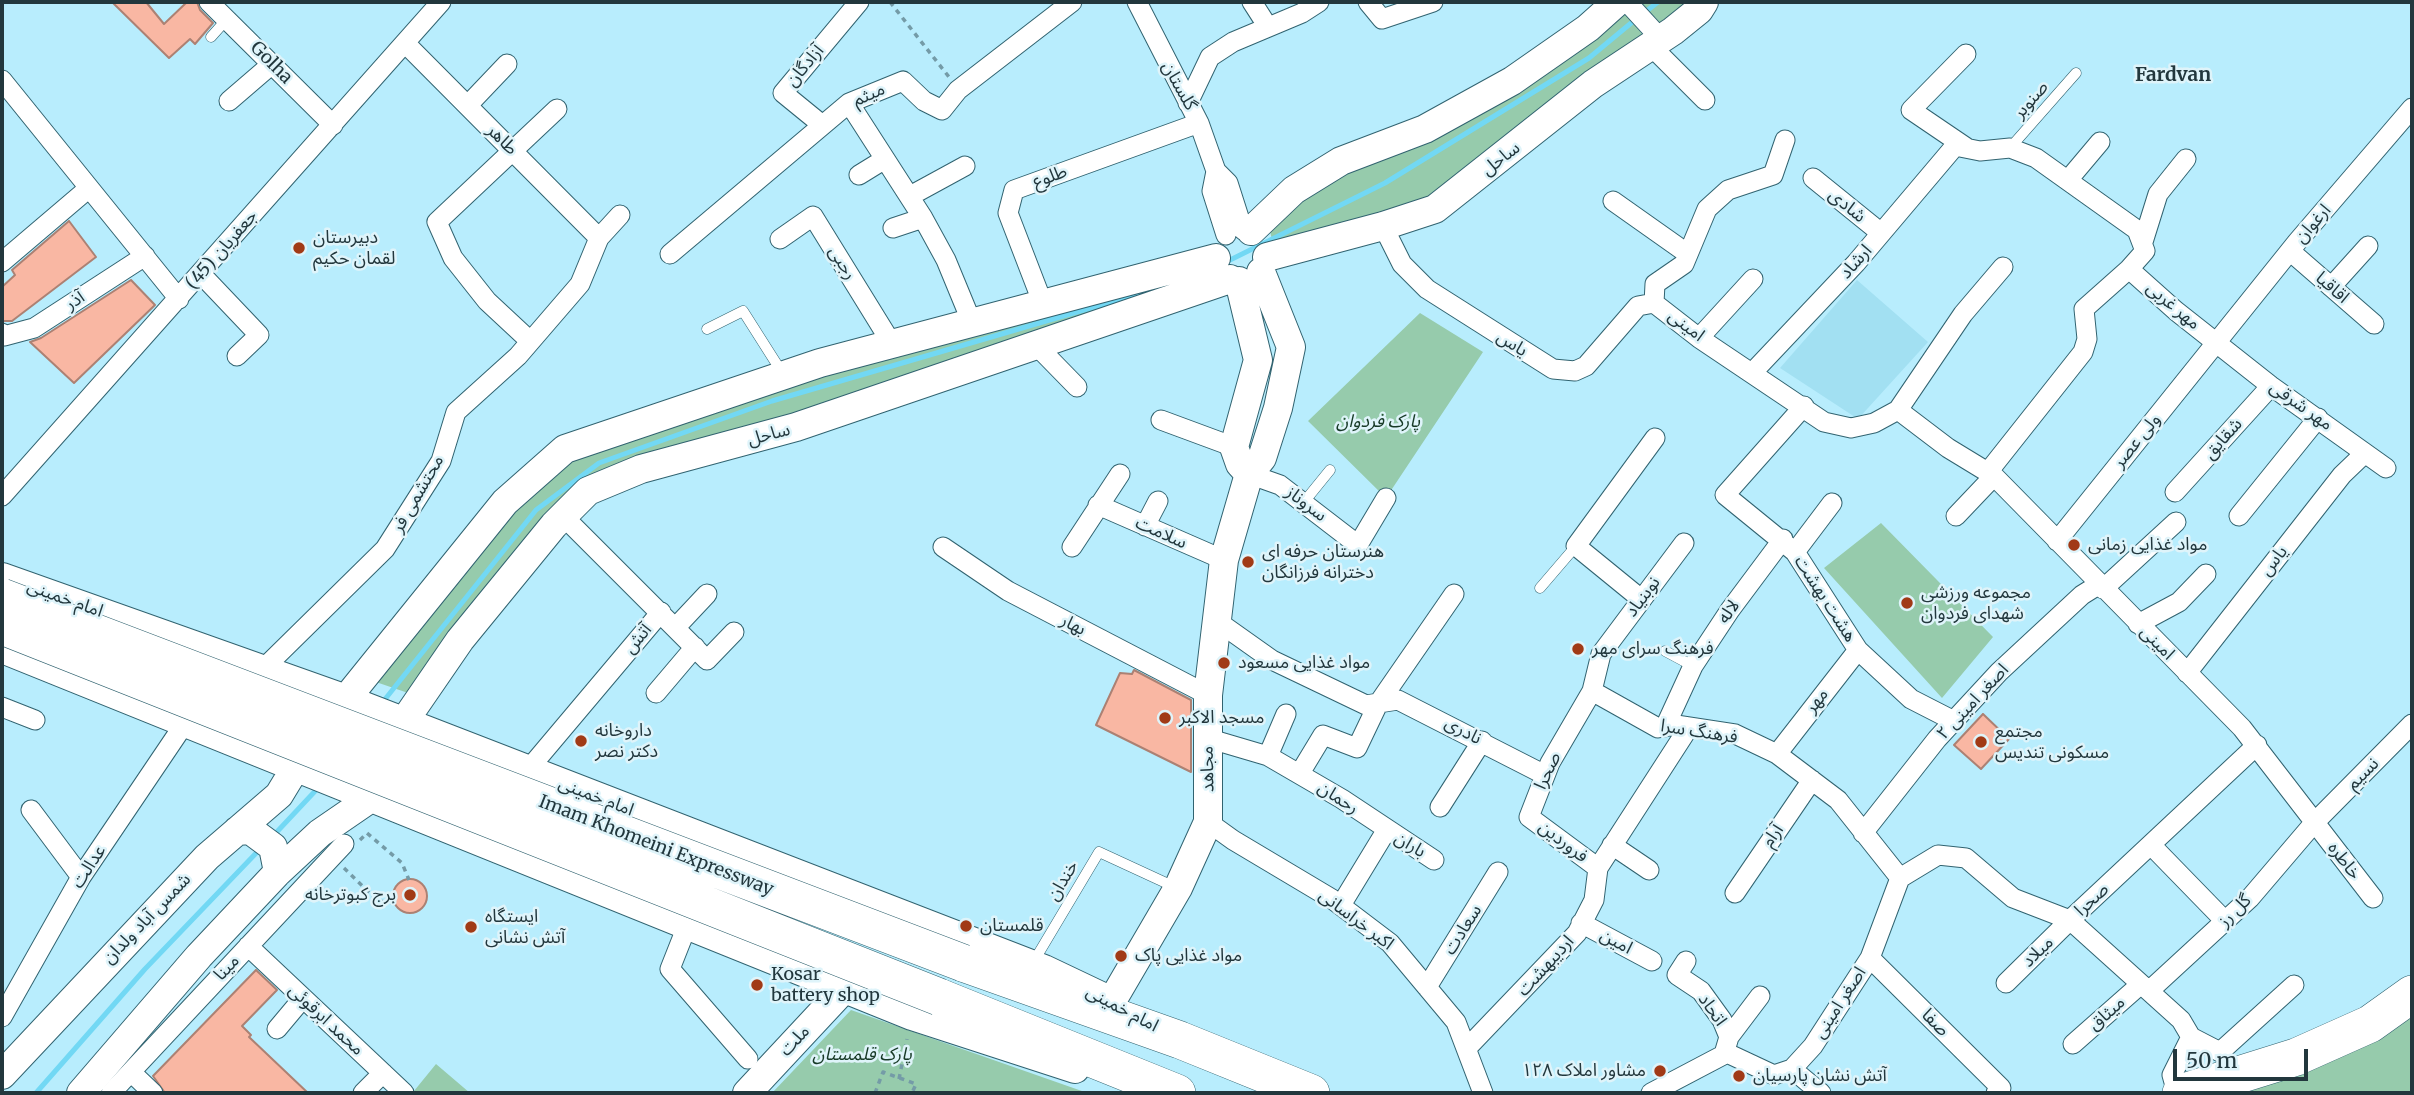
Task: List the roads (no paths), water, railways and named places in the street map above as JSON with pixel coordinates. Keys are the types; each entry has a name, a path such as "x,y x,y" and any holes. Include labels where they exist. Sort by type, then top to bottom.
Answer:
{"highway":[{"name":"Imam Khomeini Expressway","path":"2,597 963,962 1180,1040 1311,1093"},
{"name":"Imam Khomeini Expressway","path":"2,626 925,1007 1177,1093"},
{"path":"2179,1093 2297,1057 2370,1024 2412,994"}],"street":[{"name":"Golha","path":"209,2 333,125"},
{"name":"جعفریان (45)","path":"2,496 180,299 441,2"},
{"name":"آزادگان","path":"821,124 783,93 859,2"},
{"name":"میثم","path":"670,254 849,103 903,80 924,101 942,110 958,90 1072,2"},
{"name":"گلستان","path":"1137,2 1199,123 1216,171 1228,183 1242,255"},
{"path":"1252,2 1268,27"},
{"path":"1188,103 1210,57 1233,42 1303,13 1319,2"},
{"path":"1368,2 1382,19 1433,2"},
{"name":"ساحل","path":"403,723 460,640 563,516 588,491 641,469 796,427 1035,344 1242,255 1294,190 1341,161 1425,130 1512,81 1588,28 1617,2"},
{"path":"1627,2 1656,43 1705,100"},
{"name":"ساحل","path":"346,699 505,502 565,449 784,374 892,344 1242,255 1383,226 1435,209 1593,84 1656,43 1699,10 1704,2"},
{"name":"طاهر","path":"405,43 599,237"},
{"path":"1956,516 2083,352 2087,339 2084,309 2129,269 2145,250 2137,230 2036,158 2010,148 1980,151 1961,147 1911,110 1966,54"},
{"path":"229,101 272,64"},
{"path":"468,105 507,64"},
{"path":"2,80 180,299"},
{"path":"849,103 923,218 946,260 972,323"},
{"name":"ارغوان","path":"2217,342 2290,251 2412,108"},
{"path":"530,341 487,301 453,258 438,222 557,109"},
{"name":"طلوع","path":"1042,304 1008,213 1014,190 1199,123"},
{"path":"1654,303 1655,284 1684,264 1707,209 1728,191 1773,175 1785,140"},
{"path":"2068,180 2101,142"},
{"name":"ارشاد","path":"1752,373 1961,147"},
{"path":"859,175 886,159"},
{"path":"2143,242 2158,194 2186,159"},
{"path":"910,196 965,166"},
{"name":"شادی","path":"1813,178 1881,233"},
{"path":"2,262 89,188"},
{"path":"1613,201 1688,254"},
{"path":"599,237 620,215"},
{"name":"رجبی","path":"780,239 813,216 892,344"},
{"path":"893,228 923,218"},
{"name":"یاس","path":"1383,226 1402,264 1427,289 1553,369 1575,371 1586,366 1638,306 1654,303"},
{"name":"محتشمی فر","path":"262,670 386,549 441,460 456,412 530,341 580,284 599,237"},
{"path":"2331,287 2368,246"},
{"name":"اقاقیا","path":"2290,251 2374,324"},
{"path":"1242,255 1258,360 1234,447 1240,464 1249,474"},
{"name":"مجاهد","path":"1112,1002 1178,888 1208,822 1208,695 1224,561 1249,474 1262,458 1270,433 1291,347 1242,255"},
{"name":"آذر","path":"2,333 4,336 34,328 145,256"},
{"path":"1898,410 1963,314 2003,267"},
{"name":"مهر غربی","path":"2129,269 2217,342"},
{"path":"201,274 258,335 237,356"},
{"path":"1699,338 1752,279"},
{"name":"امینی","path":"1654,303 1699,338 1804,406 1824,422 1851,428 1874,423 1898,410 1948,448 1991,474 2257,745 2314,823"},
{"name":"مهر شرقی","path":"2217,342 2271,386 2386,468"},
{"name":"ولی عصر","path":"2057,541 2217,342"},
{"path":"1035,344 1077,387"},
{"name":"شقایق","path":"2175,492 2271,386"},
{"name":"هشت بهشت","path":"1804,406 1725,495 1789,545 1858,650 1911,699 1954,721"},
{"path":"2239,516 2318,418"},
{"path":"1161,419 1234,447"},
{"path":"1641,599 1576,546 1655,438"},
{"name":"یاس","path":"2187,673 2342,475 2365,453"},
{"path":"1072,547 1120,474"},
{"name":"سروناز","path":"1249,474 1280,485 1358,545 1386,498"},
{"path":"1145,526 1158,501"},
{"name":"لاله","path":"1665,727 1693,666 1730,610 1789,545 1832,503"},
{"name":"سلامت","path":"1098,505 1224,561"},
{"name":"آتش","path":"527,771 661,612 563,516"},
{"name":"۲ اصغر امینی","path":"1863,833 1954,721 1999,672 2082,595 2101,587 2176,522"},
{"name":"نوبنیاد","path":"1592,691 1601,654 1684,542"},
{"name":"بهار","path":"943,547 1008,591 1208,695"},
{"path":"2138,624 2179,602 2206,573"},
{"name":"امام خمینی","path":"2,577 346,699 554,782 1032,965 1112,1002 1180,1040"},
{"path":"676,627 707,594"},
{"path":"1300,773 1323,735 1357,748 1378,704 1454,594"},
{"path":"661,612 701,654"},
{"name":"نادری","path":"1217,621 1272,660 1366,705 1398,700 1545,775"},
{"path":"656,693 701,654 734,632"},
{"path":"2,649 844,989 925,1007 1151,1093"},
{"name":"مهر","path":"1777,754 1858,650"},
{"name":"فرهنگ سرا","path":"1592,691 1658,728 1689,727 1735,734 1777,754 1838,800 1863,833"},
{"name":"صحرا","path":"1529,817 1545,775 1592,691"},
{"path":"2,707 35,720"},
{"path":"1268,756 1286,714"},
{"name":"عدالت","path":"2,1017 81,877 185,723"},
{"name":"نسیم","path":"2314,823 2412,724"},
{"name":"اردیبهشت","path":"1467,1048 1520,996 1577,933 1594,900 1598,868 1689,727"},
{"name":"رحمان","path":"1207,738 1268,756 1300,773 1387,831"},
{"path":"1440,807 1482,741"},
{"name":"صحرا","path":"1900,878 1938,855 1966,858 2014,898 2070,920 2257,745"},
{"name":"شمس آباد ولدان","path":"2,1075 140,925 207,857 279,795 296,767"},
{"name":"آرام","path":"1735,893 1812,780"},
{"path":"524,860 549,839 556,824 559,793 554,782"},
{"path":"561,874 556,861 559,831 568,816 596,797"},
{"path":"81,1093 199,956 278,872 320,833 371,798"},
{"path":"31,810 81,877"},
{"name":"فروردین","path":"1529,817 1598,868"},
{"name":"اکبر خراسانی","path":"1208,822 1341,905 1390,943 1456,1022 1483,1093"},
{"name":"خاطره","path":"2314,823 2373,898"},
{"name":"گل رز","path":"2145,987 2225,921 2314,823"},
{"path":"237,831 250,830 273,847 278,872"},
{"path":"1341,905 1387,831"},
{"name":"باران","path":"1387,831 1434,860"},
{"path":"1863,833 1900,878"},
{"path":"1612,845 1649,870"},
{"path":"2151,845 2225,921"},
{"name":"مینا","path":"111,1093 248,946 341,853"},
{"name":"سعادت","path":"1427,987 1498,872"},
{"name":"اصغر امینی","path":"1792,1069 1813,1046 1870,958 1900,878"},
{"path":"2070,920 2180,1020 2191,1037 2220,1052 2294,985"},
{"name":"میلاد","path":"2006,983 2070,920"},
{"name":"امین","path":"1581,923 1651,961"},
{"path":"687,926 670,969 748,1059"},
{"name":"محمد ابرقوئی","path":"248,946 404,1093"},
{"name":"صفا","path":"1870,958 1998,1090"},
{"name":"اتحاد","path":"1682,968 1722,1020 1726,1045"},
{"name":"میثاق","path":"2073,1044 2145,987"},
{"name":"ملت","path":"747,1093 844,989"},
{"path":"1651,1093 1726,1045 1760,996"},
{"path":"277,1029 303,998"},
{"path":"2179,1093 2172,1075 2191,1037"},
{"path":"1726,1045 1743,1059 1773,1075 1792,1069 1821,1093"},
{"path":"131,1072 153,1093"},
{"path":"363,1093 383,1073"}],"lane":[{"path":"211,37 227,19"},
{"name":"صنوبر","path":"2010,148 2076,73"},
{"path":"708,329 743,311 784,374"},
{"path":"1304,502 1330,470"},
{"path":"1540,588 1576,546"},
{"path":"1665,651 1693,666"},
{"name":"خندان","path":"1032,965 1099,852 1178,888"}],"waterway":[{"path":"1644,13 1658,2"},
{"path":"1224,263 1385,183 1589,58 1636,19"},
{"path":"382,703 536,510 599,463 772,401 1166,286"},
{"path":"273,836 318,788"},
{"path":"36,1093 145,969 261,848"}],"place":[{"name":"دبیرستان لقمان حکیم","path":"299,248"},
{"name":"مواد غذایی زمانی","path":"2074,545"},
{"name":"هنرستان حرفه ای دخترانه فرزانگان","path":"1248,562"},
{"name":"مجموعه ورزشی شهدای فردوان","path":"1907,603"},
{"name":"فرهنگ سرای مهر","path":"1578,649"},
{"name":"مواد غذایی مسعود","path":"1224,663"},
{"name":"مسجد الاکبر","path":"1165,718"},
{"name":"داروخانه دکتر نصر","path":"581,741"},
{"name":"مجتمع مسکونی تندیس","path":"1981,742"},
{"name":"برج کبوترخانه","path":"410,895"},
{"name":"قلمستان","path":"966,926"},
{"name":"ایستگاه آتش نشانی","path":"471,927"},
{"name":"مواد غذایی پاک","path":"1121,956"},
{"name":"Kosar battery shop","path":"757,985"},
{"name":"مشاور املاک ۱۲۸","path":"1660,1071"},
{"name":"آتش نشان پارسیان","path":"1739,1076"}],"district":[{"name":"Fardvan","path":"2173,76"}],"park label":[{"name":"پارک فردوان","path":"1378,422"},
{"name":"پارک قلمستان","path":"862,1055"}]}
